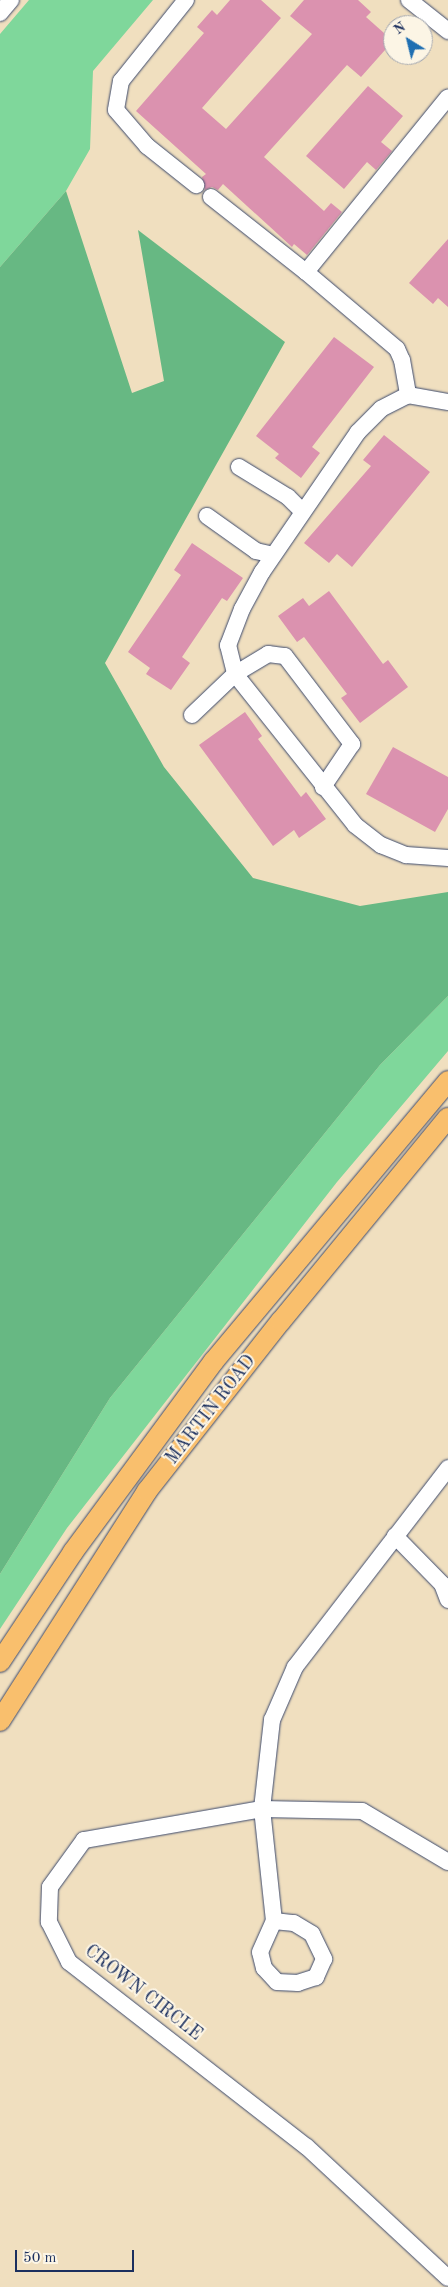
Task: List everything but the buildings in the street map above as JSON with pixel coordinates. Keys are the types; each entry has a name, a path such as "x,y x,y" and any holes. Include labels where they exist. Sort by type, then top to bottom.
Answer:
{"main road":[{"name":"MARTIN ROAD","path":"0,1662 73,1552 214,1361 448,1081"},
{"name":"MARTIN ROAD","path":"0,1721 147,1491 281,1321 448,1118"}],"street":[{"path":"0,13 11,0"},
{"path":"186,0 121,81 116,110 147,146 196,185"},
{"path":"409,0 448,31"},
{"path":"306,272 448,97"},
{"path":"211,197 306,272 396,349 402,360 408,395"},
{"path":"448,402 408,395 381,409 358,432 273,555 242,609 228,645 235,674 355,825 381,845 406,855 448,858"},
{"path":"239,467 288,496 302,511"},
{"path":"207,516 256,551 273,555"},
{"path":"192,715 235,674 268,654 285,656 352,744 323,787"},
{"path":"274,1921 262,1809 272,1720 295,1668 448,1468"},
{"path":"396,1536 442,1584 448,1600"},
{"name":"CROWN CIRCLE","path":"448,1862 362,1811 262,1809 84,1840 50,1886 49,1922 69,1962 307,2147 448,2278"}],"green space":[{"path":"29,0 153,0 93,71 90,149 66,191 0,267 0,34"},
{"path":"66,191 132,393 164,381 138,230 285,342 105,663 164,767 253,878 360,906 448,892 448,996 380,1065 110,1398 0,1574 0,267"},
{"path":"448,996 448,1051 337,1182 67,1528 0,1629 0,1574 110,1398 380,1065"}]}
